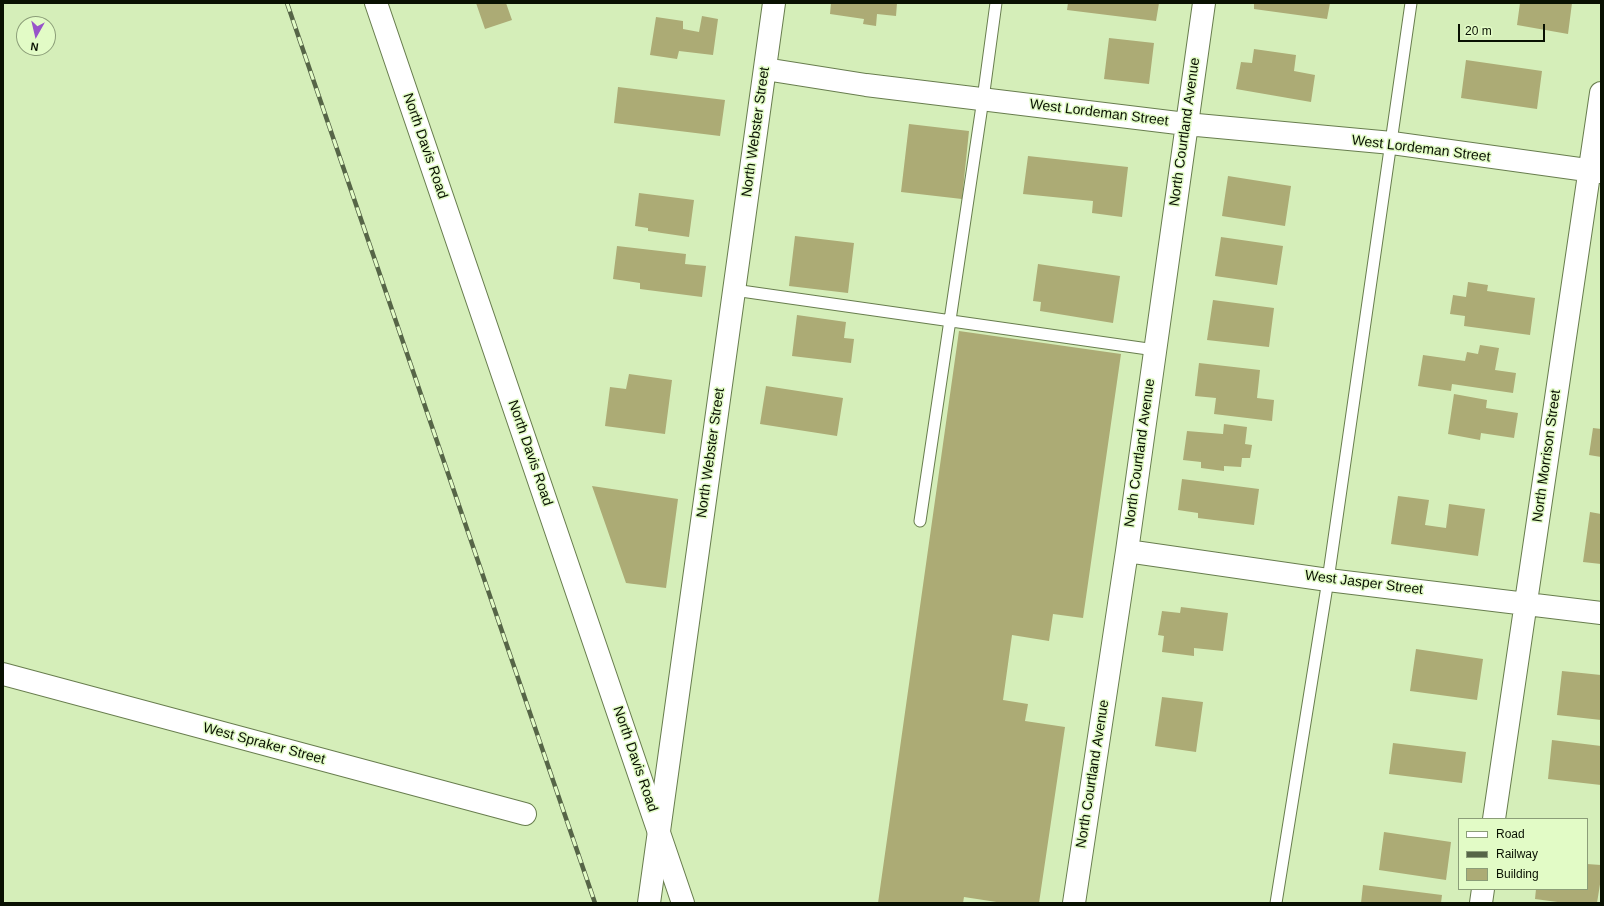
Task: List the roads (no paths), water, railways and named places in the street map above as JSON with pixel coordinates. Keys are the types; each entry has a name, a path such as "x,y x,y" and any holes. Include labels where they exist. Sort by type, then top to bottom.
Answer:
{"street":[{"name":"North Davis Road","path":"376,3 683,903"},
{"name":"North Webster Street","path":"649,903 658,828 774,3"},
{"name":"North Courtland Avenue","path":"1074,903 1204,3"},
{"name":"West Lordeman Street","path":"765,69 866,85 1186,124 1392,144 1595,171"},
{"name":"North Morrison Street","path":"1494,818 1526,603 1595,171 1601,93"},
{"name":"West Jasper Street","path":"1126,551 1328,580 1601,613"},
{"name":"West Spraker Street","path":"3,674 525,814"},
{"path":"1481,903 1483,890"}],"lane":[{"path":"920,521 996,3"},
{"path":"1276,903 1328,580 1392,144 1411,3"},
{"path":"734,290 1155,350"}],"railway":[{"path":"287,3 595,903"}]}
